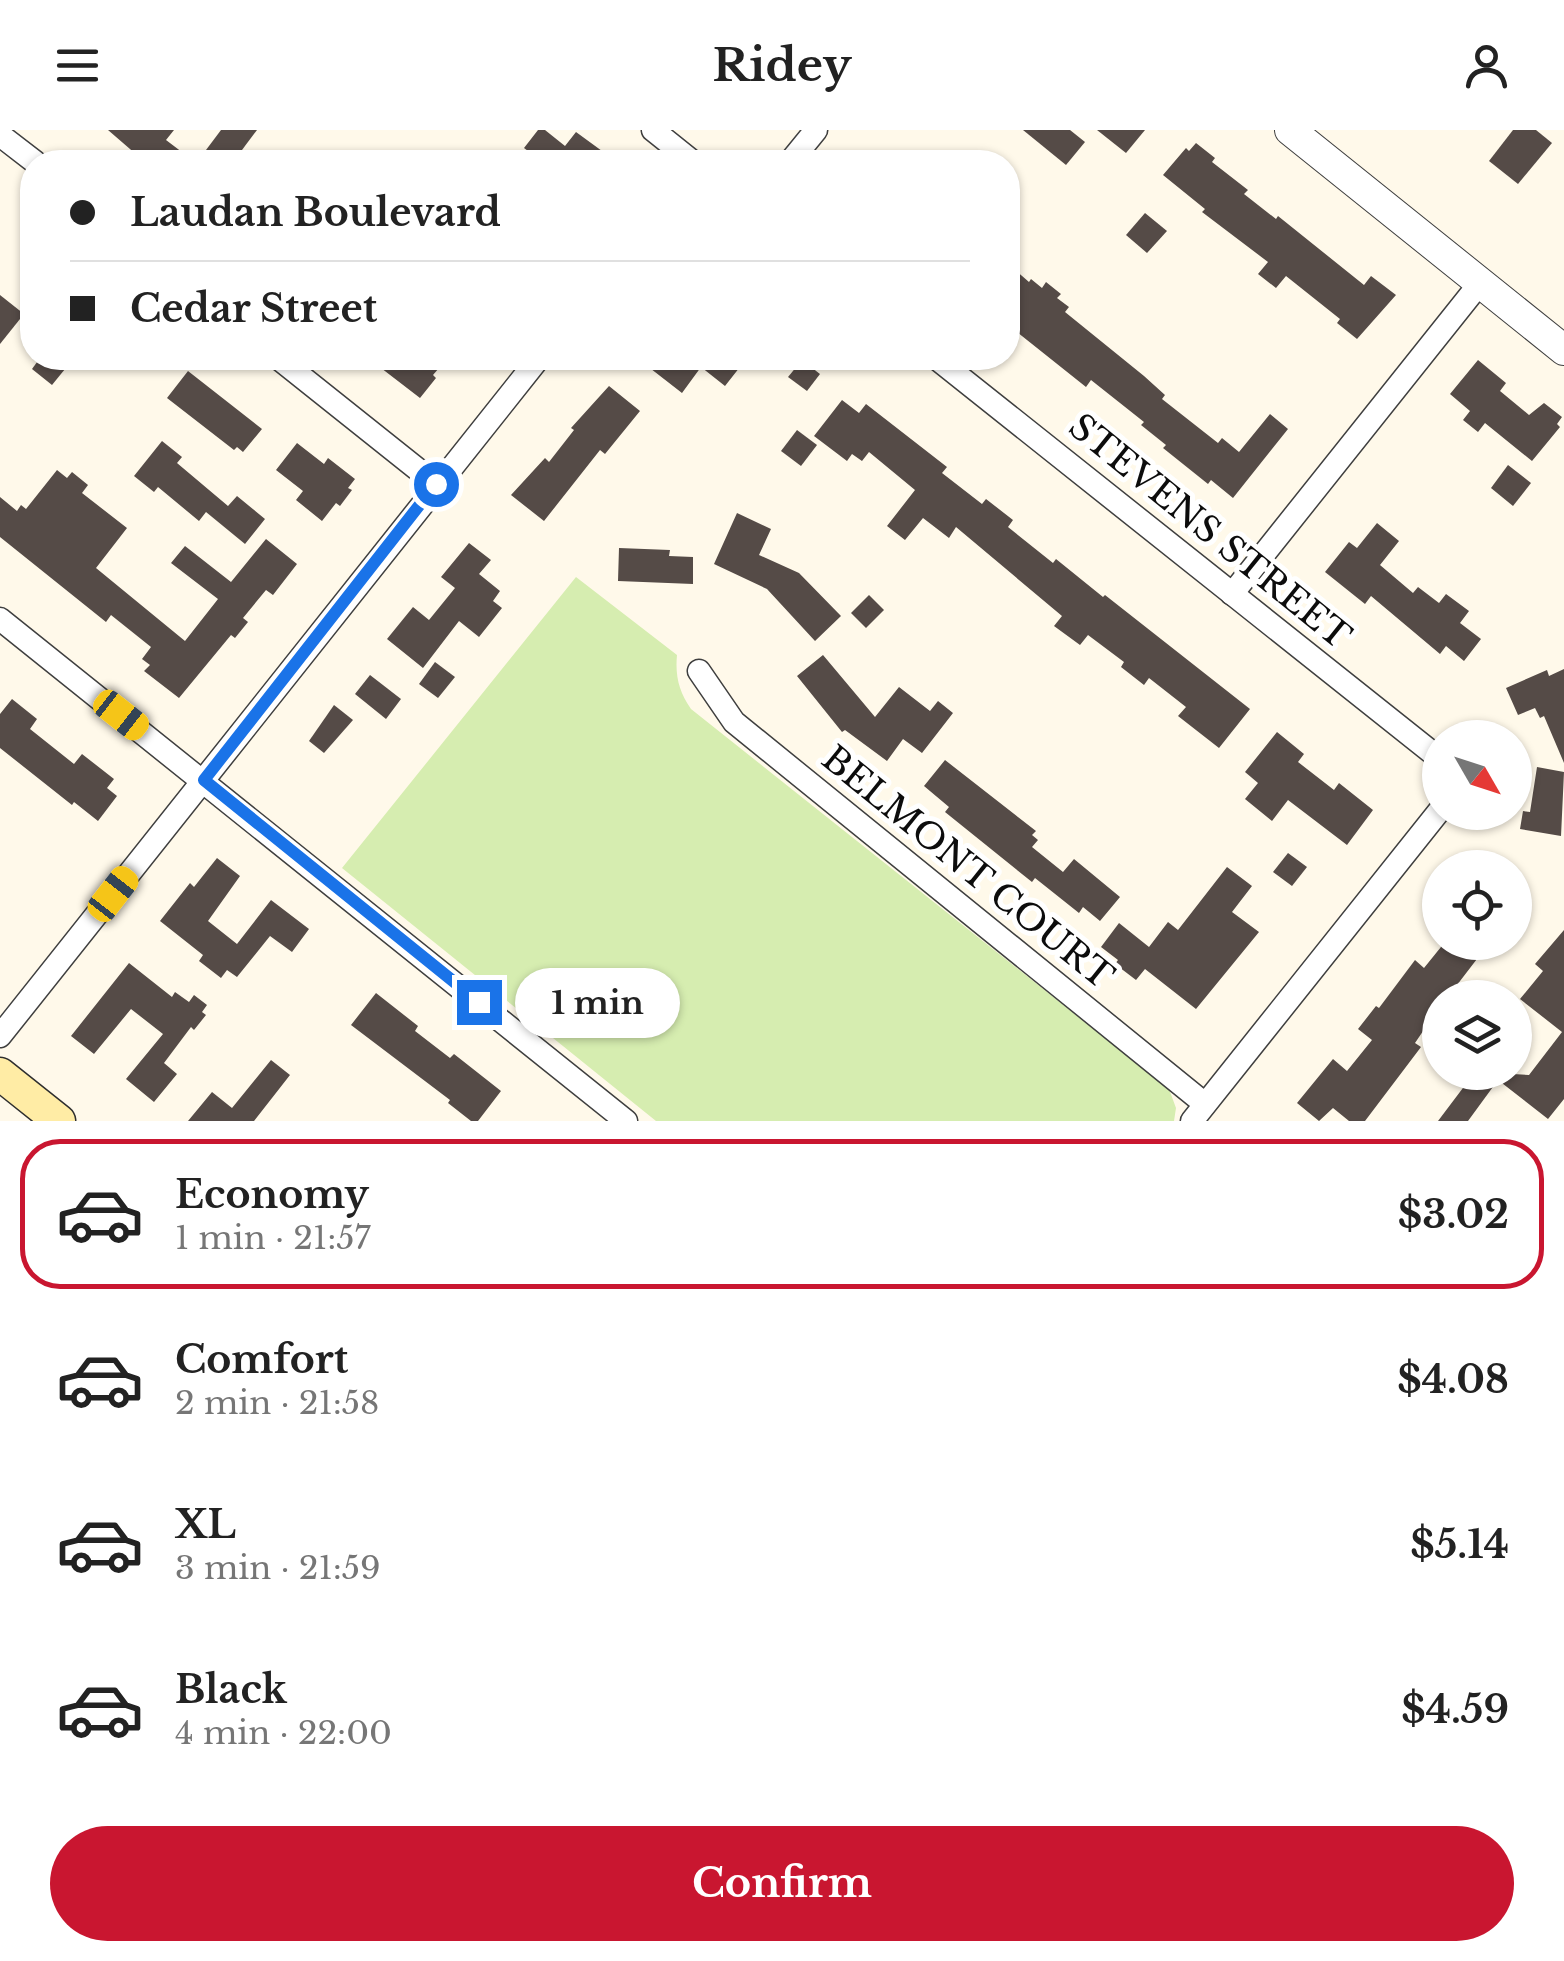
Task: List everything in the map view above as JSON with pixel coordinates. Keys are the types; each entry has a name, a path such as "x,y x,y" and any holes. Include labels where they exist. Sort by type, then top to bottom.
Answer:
{"main road":[{"path":"0,1074 59,1121"}],"street":[{"path":"652,130 677,150"},
{"path":"800,150 816,130"},
{"path":"1290,130 1564,350"},
{"path":"0,134 20,150"},
{"path":"1232,594 1480,283"},
{"path":"293,370 436,484"},
{"path":"0,1036 529,370"},
{"name":"STEVENS STREET","path":"951,370 1422,745"},
{"path":"0,619 626,1121"},
{"name":"BELMONT COURT","path":"699,672 734,722 1199,1113"},
{"path":"1199,1113 1424,830"}],"green space":[{"path":"576,577 677,655 679,684 691,709 1169,1089 1176,1108 1174,1121 656,1121 342,868"}],"building":[{"path":"108,130 174,130 166,140 179,150 131,150"},
{"path":"221,130 257,130 242,150 206,150"},
{"path":"538,130 545,130 565,146 576,132 601,150 527,150 524,148"},
{"path":"1023,130 1070,130 1085,142 1066,165"},
{"path":"1097,130 1145,130 1126,153"},
{"path":"1513,130 1536,130 1552,143 1518,184 1489,161"},
{"path":"1196,143 1215,158 1212,162 1248,190 1244,194 1276,219 1278,216 1364,285 1371,276 1396,295 1357,339 1337,323 1340,319 1286,276 1276,288 1258,274 1268,262 1202,212 1205,209 1163,175 1186,148 1189,151"},
{"path":"1145,213 1167,231 1147,253 1126,235"},
{"path":"1020,274 1042,288 1046,282 1061,294 1057,298 1069,307 1065,312 1218,443 1222,438 1239,452 1270,414 1288,429 1233,498 1211,480 1208,484 1163,448 1166,445 1141,425 1144,422 1091,380 1086,387 1020,335"},
{"path":"0,295 20,311 20,319 0,344"},
{"path":"1478,360 1506,383 1500,391 1529,415 1544,403 1562,417 1557,424 1560,427 1532,461 1485,423 1478,432 1463,420 1470,411 1450,394"},
{"path":"33,370 64,370 52,385"},
{"path":"384,370 437,370 433,375 436,378 420,398"},
{"path":"652,370 699,370 682,393"},
{"path":"705,370 738,370 725,386"},
{"path":"794,370 815,370 820,374 807,391 788,377"},
{"path":"188,371 262,429 243,452 237,447 234,450 167,398"},
{"path":"609,386 640,411 605,454 600,450 544,521 511,495 545,458 549,462 574,430 571,428"},
{"path":"842,400 859,413 866,404 947,467 942,473 982,504 986,499 1013,520 1008,527 1053,563 1056,559 1105,595 1250,709 1219,748 1178,716 1186,707 1149,678 1144,685 1121,667 1124,662 1088,635 1080,645 1054,626 1062,616 956,527 949,538 923,518 905,540 887,526 915,490 869,452 862,461 852,454 847,461 814,436"},
{"path":"797,430 817,445 801,466 781,451"},
{"path":"162,441 182,457 177,463 228,506 237,496 265,519 245,544 206,512 199,521 158,487 154,492 134,476"},
{"path":"297,443 324,464 328,458 355,479 340,506 336,503 322,521 296,500 303,491 276,470"},
{"path":"1508,465 1531,483 1513,506 1491,488"},
{"path":"57,470 67,478 72,472 88,485 82,493 127,528 96,568 185,641 218,599 171,563 185,546 231,582 266,539 297,564 273,595 266,590 243,618 248,622 235,638 231,635 179,698 144,671 150,665 142,659 151,647 111,615 106,622 0,537 0,497 17,511 21,505 26,509"},
{"path":"737,513 771,529 759,555 799,573 841,616 815,641 767,589 714,564"},
{"path":"1377,523 1399,541 1380,565 1413,593 1418,587 1439,603 1446,594 1469,611 1460,623 1481,639 1464,661 1446,646 1440,654 1371,596 1365,604 1325,572 1349,542 1357,548"},
{"path":"469,543 491,560 479,574 500,591 493,601 502,608 479,637 459,621 423,668 387,639 413,607 429,620 455,588 441,577"},
{"path":"619,548 670,550 669,556 693,557 693,584 618,581"},
{"path":"869,595 884,610 866,628 851,613"},
{"path":"823,655 875,717 899,687 930,711 938,701 953,713 922,753 903,739 887,761 845,730 842,732 797,676"},
{"path":"435,662 455,677 438,698 419,684"},
{"path":"1564,669 1564,763 1544,716 1540,718 1535,708 1518,715 1506,688 1547,670 1549,676"},
{"path":"370,675 401,699 386,719 355,694"},
{"path":"12,699 37,719 30,729 74,764 82,754 114,779 107,788 117,796 98,821 0,748 0,714"},
{"path":"334,705 353,720 324,753 309,741"},
{"path":"1277,732 1304,754 1298,762 1334,790 1339,783 1373,810 1347,845 1288,800 1272,821 1245,799 1258,783 1245,772"},
{"path":"945,760 1036,831 1032,835 1038,840 1032,847 1063,872 1074,859 1120,897 1100,921 1083,907 1079,913 1035,878 1032,882 945,812 949,807 924,786"},
{"path":"1537,767 1564,772 1561,836 1526,830 1532,830"},
{"path":"1288,853 1307,867 1292,886 1273,872"},
{"path":"217,858 240,876 208,921 237,944 271,900 309,929 292,952 270,936 237,977 227,970 221,978 199,961 203,955 160,921 190,883 194,887"},
{"path":"1227,867 1252,886 1232,912 1259,932 1196,1009 1145,969 1136,980 1101,947 1119,923 1149,947 1168,922 1178,930"},
{"path":"1564,930 1564,1099 1548,1119 1511,1090 1532,1090 1532,1071 1562,1032 1532,1008 1532,984 1543,971 1535,964"},
{"path":"1415,960 1424,968 1430,960 1476,960 1461,980 1422,980 1422,1033 1415,1043 1421,1047 1365,1121 1349,1121 1333,1108 1319,1121 1297,1103 1333,1059 1347,1071 1372,1040 1358,1029"},
{"path":"129,963 172,997 175,992 189,1002 194,995 207,1005 202,1012 206,1015 194,1030 191,1027 164,1063 177,1074 154,1102 126,1079 163,1034 131,1009 94,1054 71,1036"},
{"path":"376,993 418,1026 415,1031 450,1058 454,1054 501,1091 478,1121 471,1121 448,1103 450,1100 351,1025"},
{"path":"271,1060 290,1075 254,1121 188,1121 212,1092 232,1108"},
{"path":"1461,1090 1491,1090 1468,1121 1438,1121"}],"route":[{"path":"436,484 204,780 479,1002"}]}
